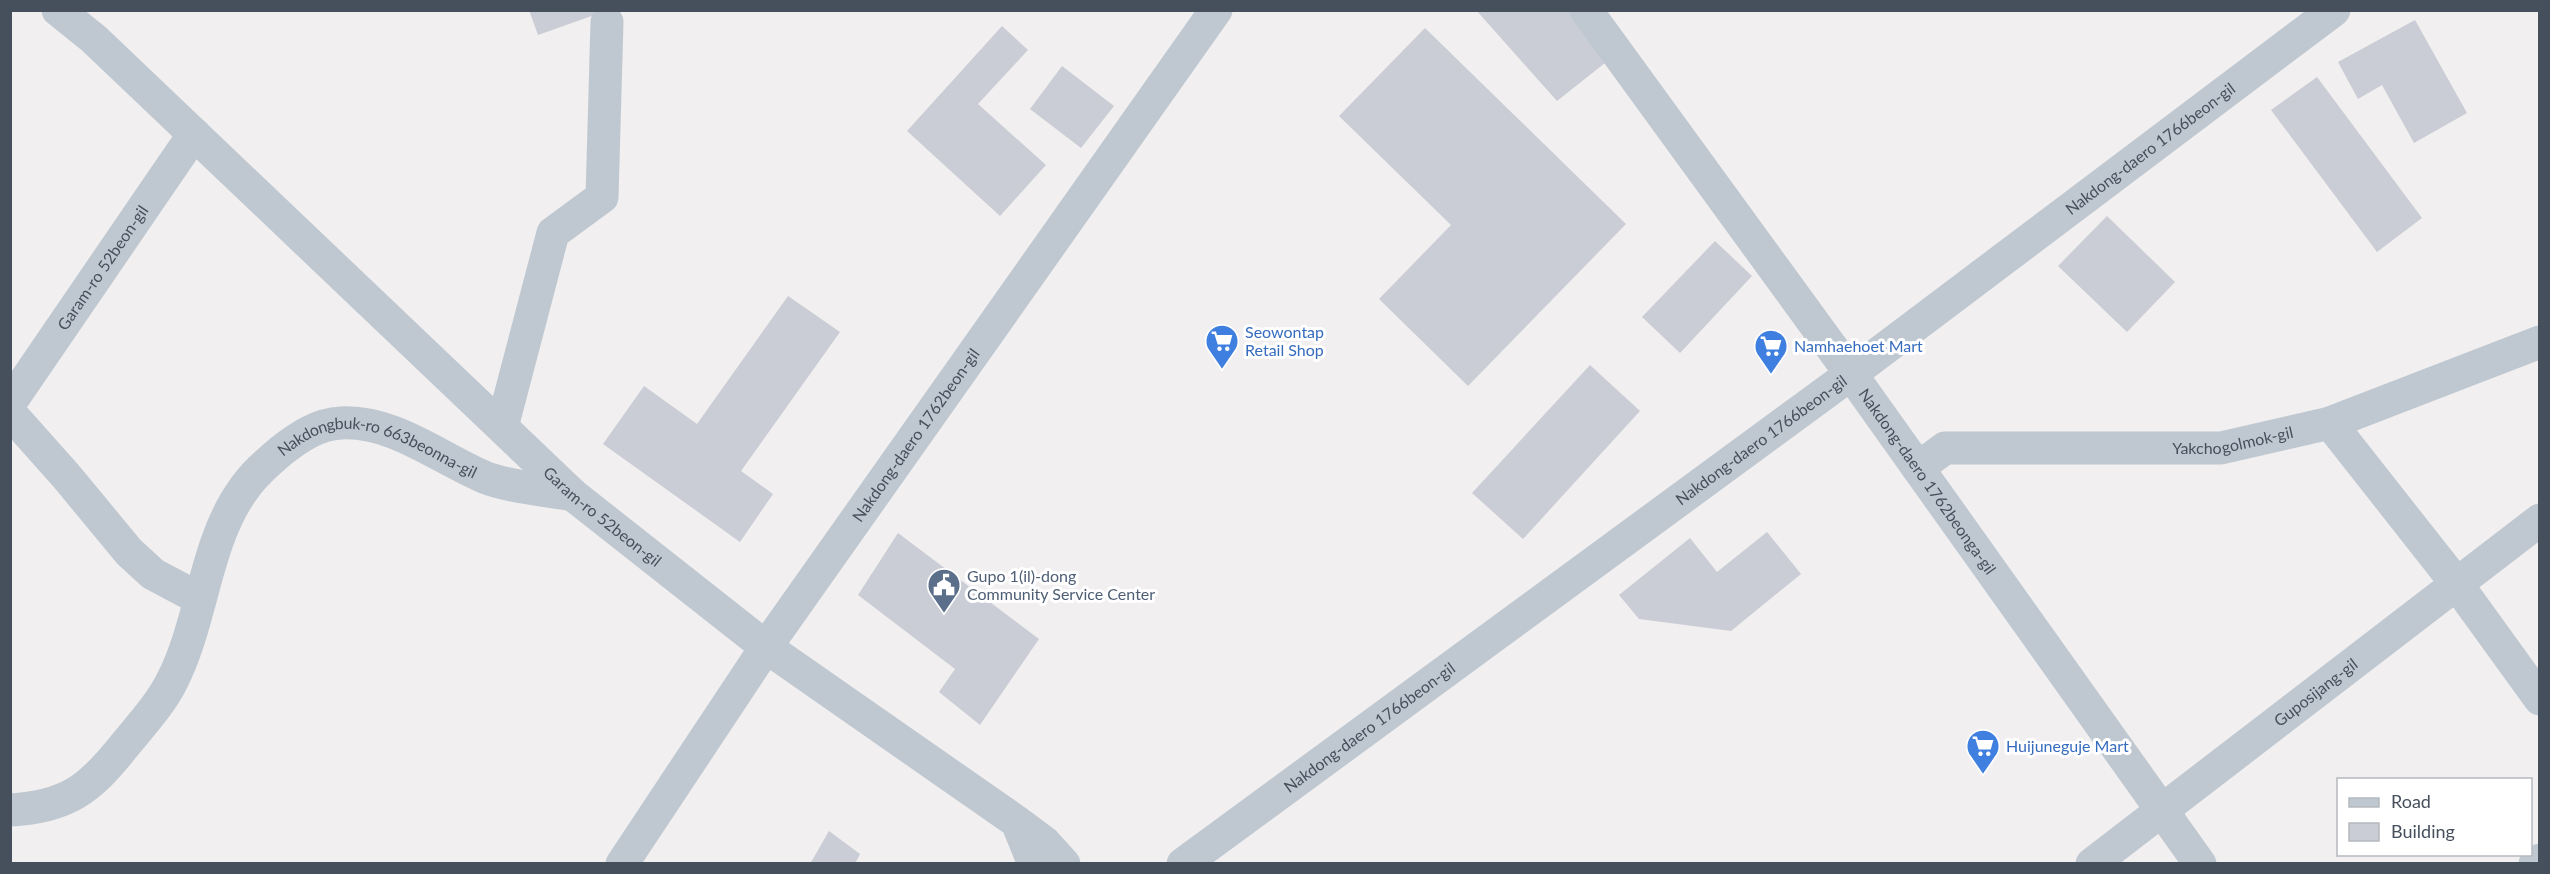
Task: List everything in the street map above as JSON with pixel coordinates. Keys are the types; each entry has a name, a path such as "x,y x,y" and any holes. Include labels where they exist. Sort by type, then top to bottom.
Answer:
{"street":[{"name":"Garam-ro 52beon-gil","path":"58,10 94,39 573,495 766,647 1017,822 1045,843 1064,864"},
{"name":"Nakdong-daero 1762beon-gil","path":"622,864 766,647 1216,10"},
{"name":"Nakdong-daero 1762beonga-gil","path":"1586,10 1851,374 2199,864"},
{"name":"Nakdong-daero 1766beon-gil","path":"1183,864 1851,374 2334,10"},
{"path":"502,427 553,233 602,197 607,22"},
{"name":"Garam-ro 52beon-gil","path":"10,403 194,134"},
{"name":"Yakchogolmok-gil","path":"1918,468 1945,448 2221,448 2330,423 2540,342"},
{"path":"10,413 129,552 153,574 200,599"},
{"name":"Nakdongbuk-ro 663beonna-gil","path":"10,810 26,809 60,801 97,780 156,707 172,680 233,504 263,466 312,429 341,423 370,425 406,438 486,478 573,495"},
{"path":"2330,423 2456,583 2540,699"},
{"name":"Guposijang-gil","path":"2092,864 2540,520"},
{"path":"1017,822 1034,864"},
{"path":"2535,864 2540,860"}],"building":[{"path":"529,10 600,10 600,13 538,35"},
{"path":"1476,10 1573,10 1610,59 1557,101"},
{"path":"2415,20 2467,113 2414,143 2382,85 2358,99 2338,62"},
{"path":"1002,26 1028,50 978,104 1046,165 1000,216 907,131"},
{"path":"1425,28 1626,224 1468,386 1379,299 1451,225 1339,116"},
{"path":"1062,66 1114,106 1081,148 1030,109"},
{"path":"2317,77 2422,218 2377,252 2271,110"},
{"path":"2107,216 2175,282 2127,332 2058,266"},
{"path":"1715,241 1752,276 1680,353 1642,317"},
{"path":"788,296 840,332 741,471 773,494 740,542 603,444 644,386 697,424"},
{"path":"1590,365 1640,411 1523,539 1472,493"},
{"path":"1767,532 1801,574 1731,631 1639,619 1619,595 1690,538 1717,572"},
{"path":"898,533 1039,639 980,725 939,692 955,669 858,595"},
{"path":"829,831 860,854 855,864 810,864"}],"place":[{"name":"Seowontap Retail Shop","path":"1222,370"},
{"name":"Namhaehoet Mart","path":"1771,375"},
{"name":"Gupo 1(il)-dong Community Service Center","path":"944,614"},
{"name":"Huijuneguje Mart","path":"1983,775"}]}
